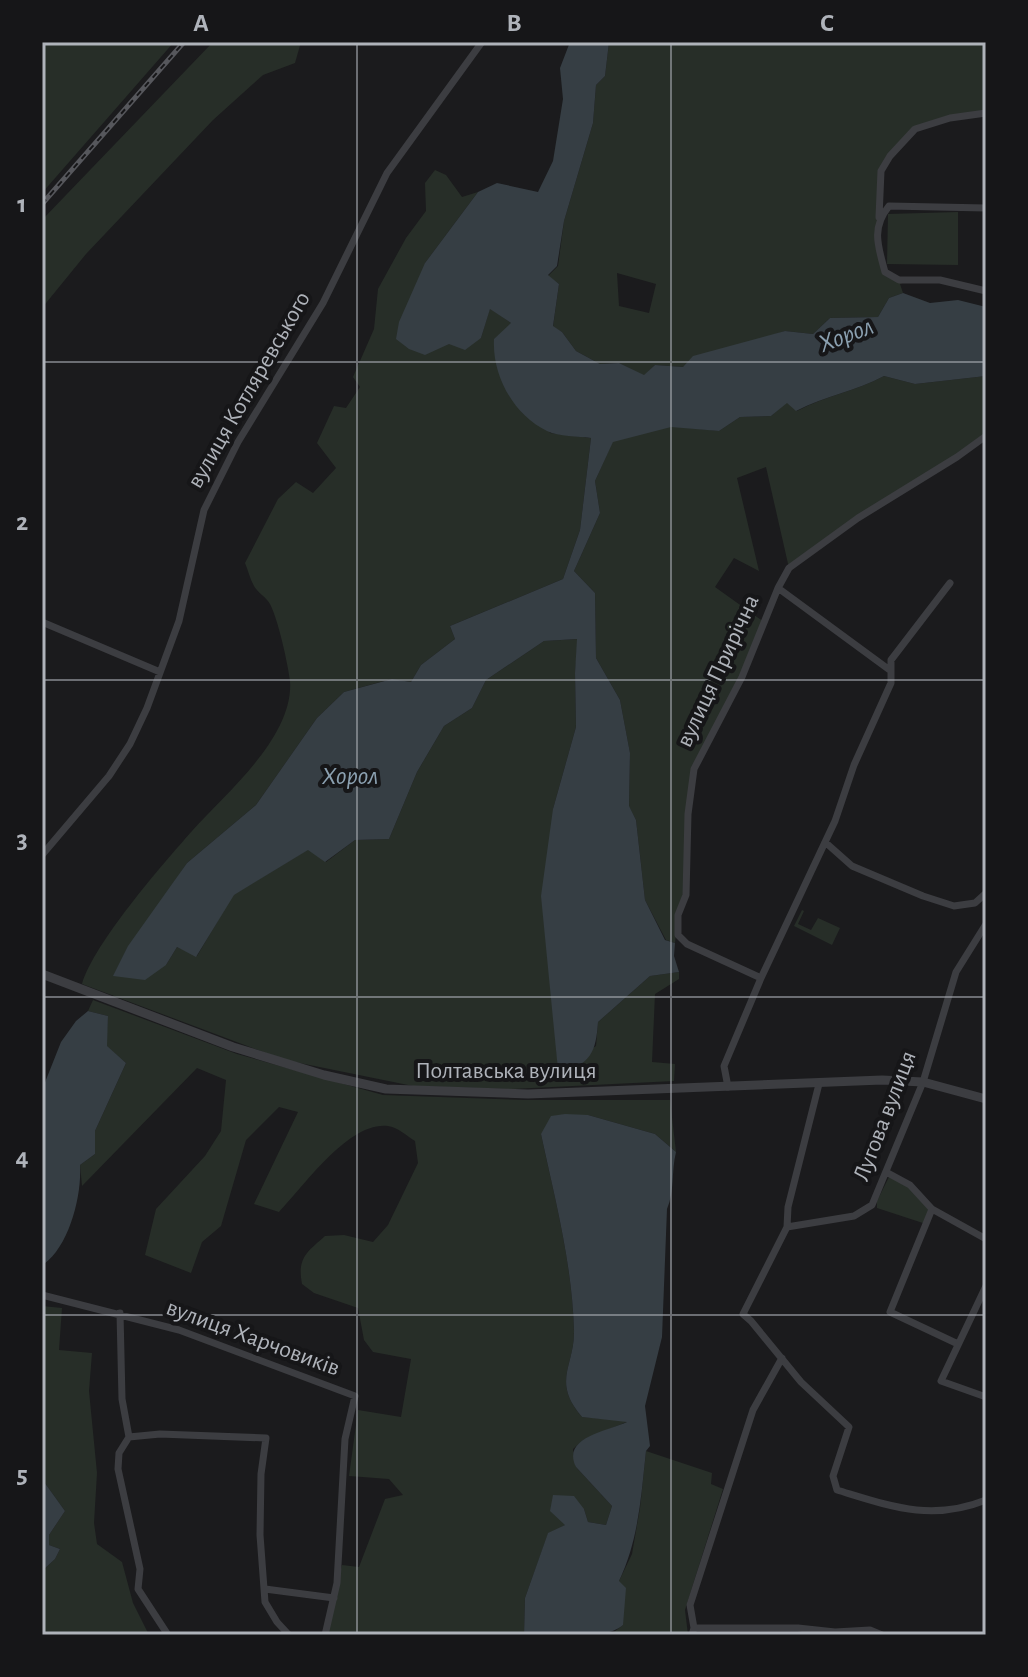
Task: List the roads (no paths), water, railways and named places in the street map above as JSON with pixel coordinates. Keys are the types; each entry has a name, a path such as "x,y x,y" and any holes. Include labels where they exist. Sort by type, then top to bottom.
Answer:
{"street":[{"name":"вулиця Котляревського","path":"42,855 109,776 130,744 147,708 179,621 204,510 238,442 323,303 387,173 482,42"},
{"path":"986,113 950,118 915,129 890,156 881,171 878,244 885,272 899,280 940,280 986,291"},
{"path":"879,219 889,206 986,208"},
{"name":"вулиця Прирічна","path":"761,978 687,944 678,935 678,915 686,895 688,814 694,769 742,677 789,568 835,534 986,436"},
{"path":"728,1087 724,1066 761,978 825,842 854,765 891,683 891,660 950,583"},
{"path":"778,588 891,671"},
{"path":"42,622 160,672"},
{"path":"825,842 852,866 954,906 975,903 986,893"},
{"name":"Лугова вулиця","path":"787,1227 854,1216 872,1205 923,1082 956,972 986,924"},
{"name":"Полтавська вулиця","path":"42,974 233,1047 324,1075 386,1089 528,1094 882,1080 923,1082 986,1099"},
{"path":"819,1084 788,1207 787,1227 743,1314 801,1382 849,1427 833,1476 837,1490 902,1510 938,1512 986,1500"},
{"path":"886,1172 910,1185 932,1209 986,1239"},
{"path":"932,1209 890,1312 958,1344"},
{"path":"986,1286 941,1381 986,1397"},
{"name":"вулиця Харчовиків","path":"42,1295 179,1330 355,1396 345,1439 337,1583 325,1635"},
{"path":"120,1313 122,1399 129,1437 119,1453 118,1469 140,1569 138,1589 168,1635"},
{"path":"782,1358 753,1410 690,1605 693,1631 798,1628 835,1632 870,1630 882,1635"},
{"path":"129,1437 160,1434 266,1438 261,1474 260,1535 265,1602 289,1635"},
{"path":"265,1589 334,1598"}],"water":[{"name":"Хорол","path":"570,42 609,42 605,76 596,85 593,123 564,221 557,266 548,275 559,284 553,326 562,332 576,351 600,364 619,363 644,375 655,365 683,367 693,356 785,331 813,334 830,318 878,317 889,298 903,293 930,303 958,300 986,307 986,376 915,384 884,376 796,411 787,403 771,416 740,417 719,431 671,427 613,442 595,481 600,513 574,571 595,593 596,658 620,700 630,753 629,806 636,820 645,900 665,940 675,943 674,956 679,972 650,976 598,1022 596,1041 585,1061 558,1070 541,896 553,809 576,727 577,639 544,641 486,680 472,708 444,726 417,772 389,839 355,840 325,862 308,850 234,895 196,957 177,947 166,965 145,980 113,976 128,946 187,863 256,805 317,718 344,692 392,679 411,682 421,665 455,639 450,626 563,579 580,530 591,438 547,431 515,405 501,380 494,353 494,339 511,323 490,309 481,338 465,350 449,344 425,355 409,349 396,339 399,322 425,263 478,192 497,183 538,192 553,161 563,99 560,68"},
{"path":"88,1011 108,1016 107,1046 126,1063 95,1131 95,1154 80,1165 79,1191 67,1233 53,1256 44,1264 42,1090 61,1042 76,1021"},
{"path":"588,1115 655,1134 676,1152 667,1209 662,1337 645,1406 650,1446 646,1451 638,1517 619,1581 626,1588 623,1625 590,1636 524,1635 525,1598 548,1533 565,1525 550,1511 553,1495 574,1496 584,1509 588,1522 606,1525 612,1506 576,1467 573,1457 575,1449 589,1437 627,1422 582,1417 568,1393 566,1383 573,1343 573,1305 562,1231 541,1134 551,1116"},
{"path":"42,1479 65,1511 49,1535 49,1545 60,1549 55,1559 42,1571"}],"railway":[{"path":"42,204 184,42"}]}
